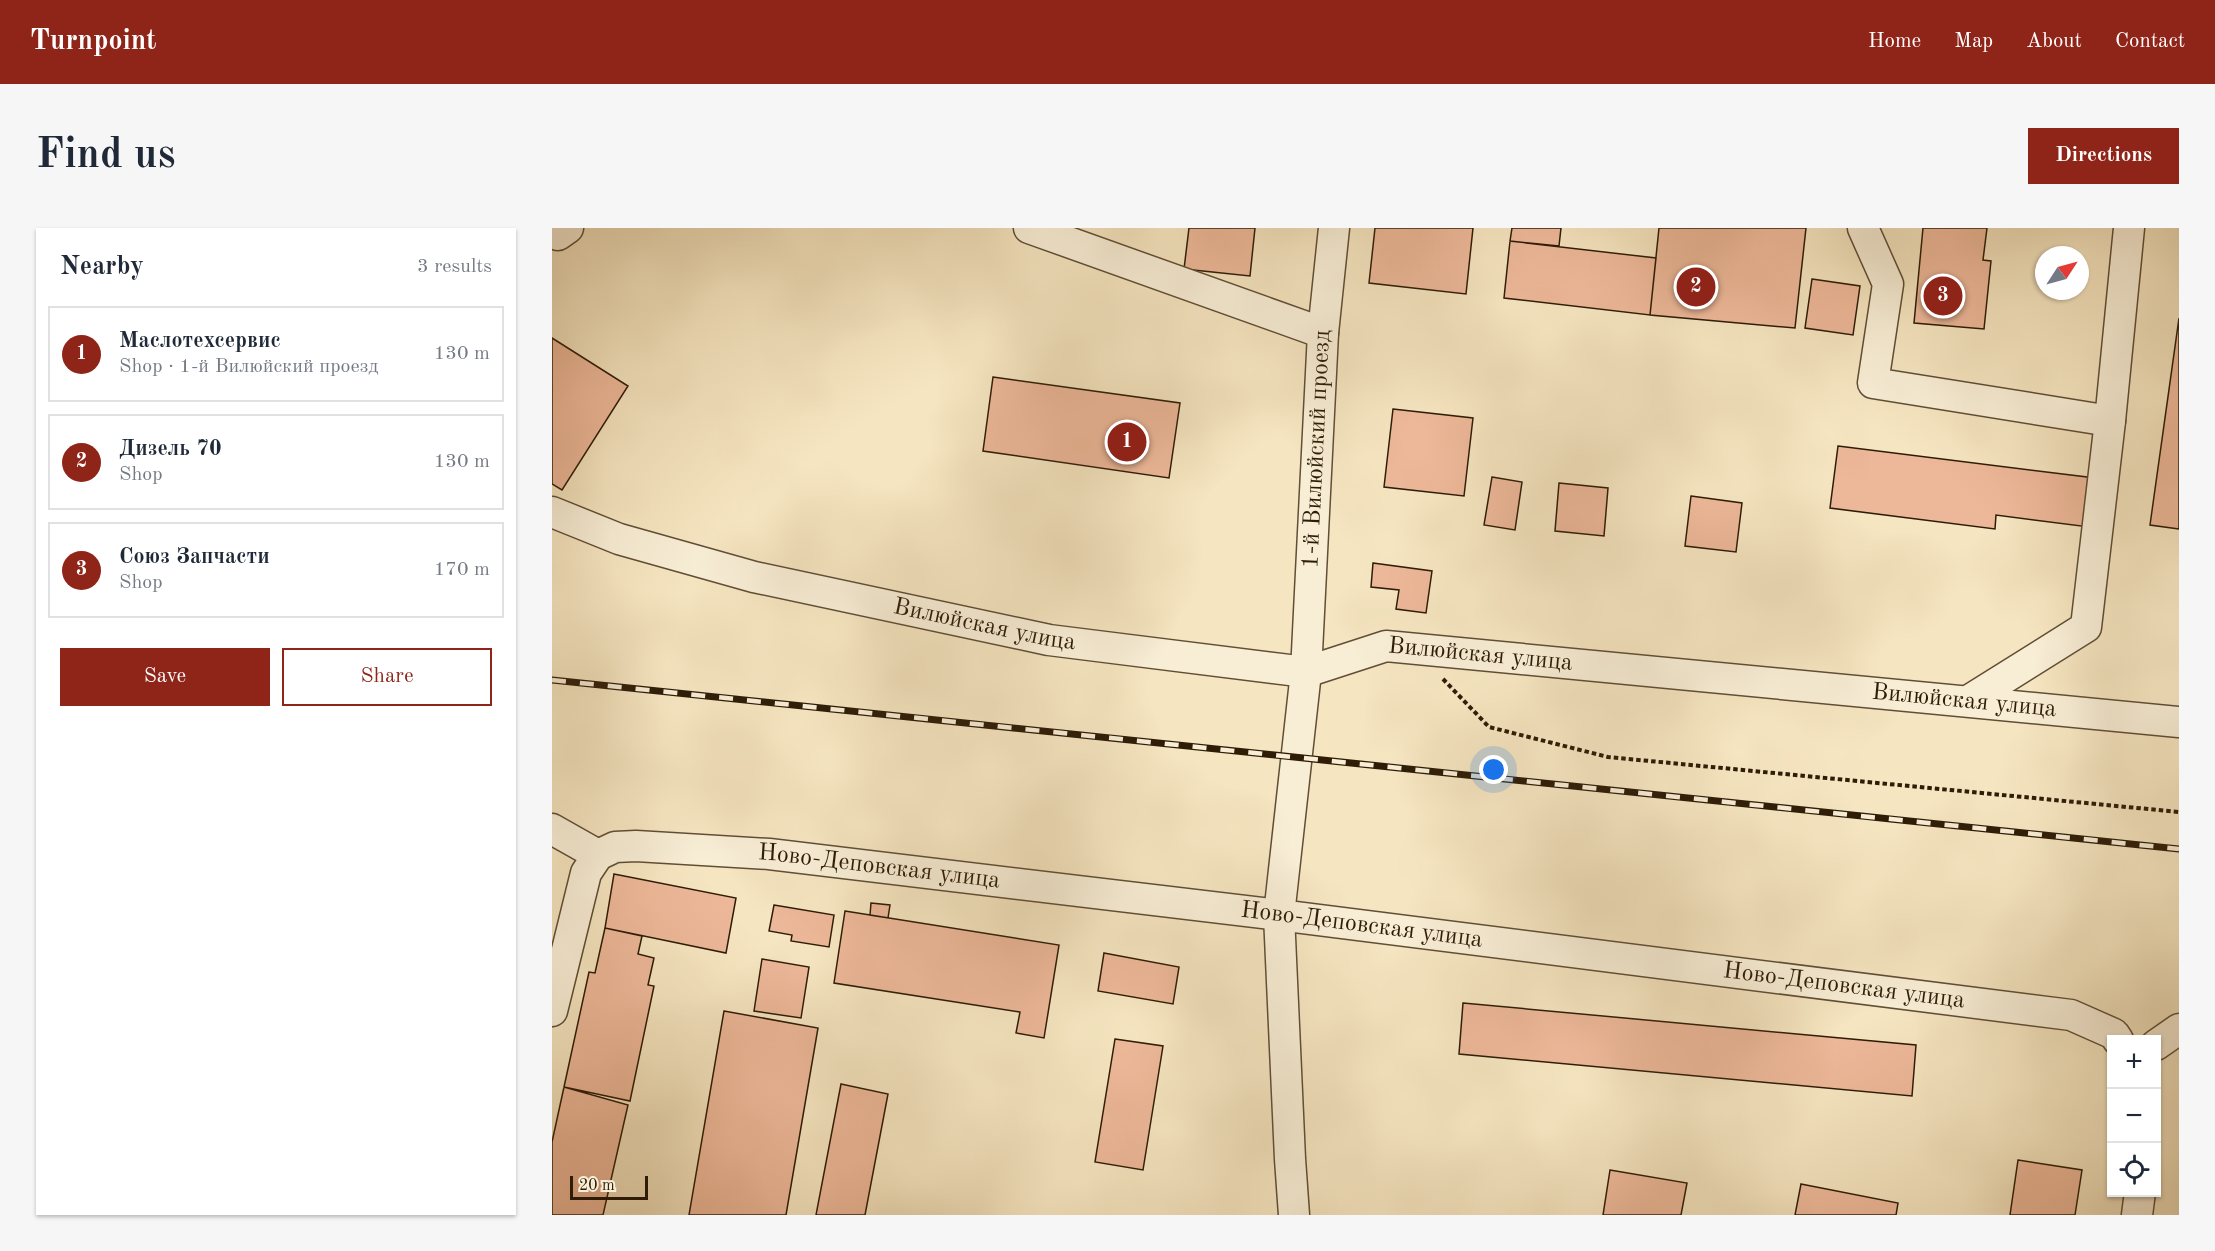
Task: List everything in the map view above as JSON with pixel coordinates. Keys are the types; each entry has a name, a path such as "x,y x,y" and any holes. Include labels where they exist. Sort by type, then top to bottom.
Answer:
{"street":[{"path":"552,231 558,235 568,228"},
{"path":"1029,228 1323,333"},
{"name":"1-й Вилюйский проезд","path":"1294,1215 1279,915 1306,672 1323,333 1334,228"},
{"path":"1863,228 1888,284 1873,383 2110,421"},
{"path":"1968,701 2086,627 2129,228"},
{"name":"Вилюйская улица","path":"552,512 619,539 754,577 1037,638 1306,672 1386,646 2179,722"},
{"path":"552,829 598,855 586,873 552,1011"},
{"name":"Ново-Деповская улица","path":"598,855 615,848 636,846 769,854 1279,915 2071,1015 2115,1035"},
{"path":"2161,1042 2179,1029"},
{"path":"2137,1215 2139,1197"}],"path":[{"path":"1413,649 1489,727 1608,758 2179,812"}],"building":[{"path":"1189,228 1255,228 1250,276 1184,269"},
{"path":"1375,228 1473,228 1466,294 1369,283"},
{"path":"1512,228 1561,228 1559,246 1510,241"},
{"path":"1659,228 1806,228 1795,328 1650,315"},
{"path":"1923,228 1987,228 1983,260 1991,261 1984,329 1914,323"},
{"path":"1510,241 1656,258 1650,315 1504,298"},
{"path":"1812,279 1860,286 1853,335 1805,328"},
{"path":"2179,318 2179,529 2150,525"},
{"path":"552,338 628,386 562,490 552,484"},
{"path":"993,377 1180,403 1169,478 983,451"},
{"path":"1393,409 1473,418 1464,496 1384,487"},
{"path":"1838,446 2095,478 2089,527 1996,515 1995,529 1830,508"},
{"path":"1492,477 1522,482 1515,530 1484,525"},
{"path":"1559,483 1608,488 1604,536 1555,531"},
{"path":"1691,496 1742,503 1736,552 1685,546"},
{"path":"1373,563 1432,571 1426,613 1396,609 1399,590 1371,587"},
{"path":"614,874 736,898 726,953 605,928"},
{"path":"871,903 890,905 888,918 870,915"},
{"path":"774,905 834,915 829,947 791,941 792,935 769,931"},
{"path":"845,911 1059,945 1044,1038 1016,1033 1020,1012 834,983"},
{"path":"605,928 642,936 638,954 654,958 648,985 654,986 630,1101 564,1087 589,972 595,973"},
{"path":"1104,953 1179,967 1173,1004 1098,991"},
{"path":"762,959 809,967 801,1018 754,1011"},
{"path":"1463,1003 1916,1045 1912,1096 1459,1054"},
{"path":"724,1011 818,1028 786,1215 689,1215"},
{"path":"1115,1039 1163,1046 1143,1170 1095,1162"},
{"path":"841,1084 888,1094 865,1215 816,1215"},
{"path":"564,1087 628,1105 603,1215 552,1215 552,1142"},
{"path":"2018,1160 2082,1170 2075,1215 2010,1215"},
{"path":"1610,1170 1687,1183 1681,1215 1603,1215"},
{"path":"1801,1184 1898,1203 1896,1215 1795,1215"}],"railway":[{"path":"552,680 2179,849"}],"place":[{"name":"Дизель 70","path":"1696,287"},
{"name":"Союз Запчасти","path":"1943,296"},
{"name":"Маслотехсервис","path":"1127,442"}]}
